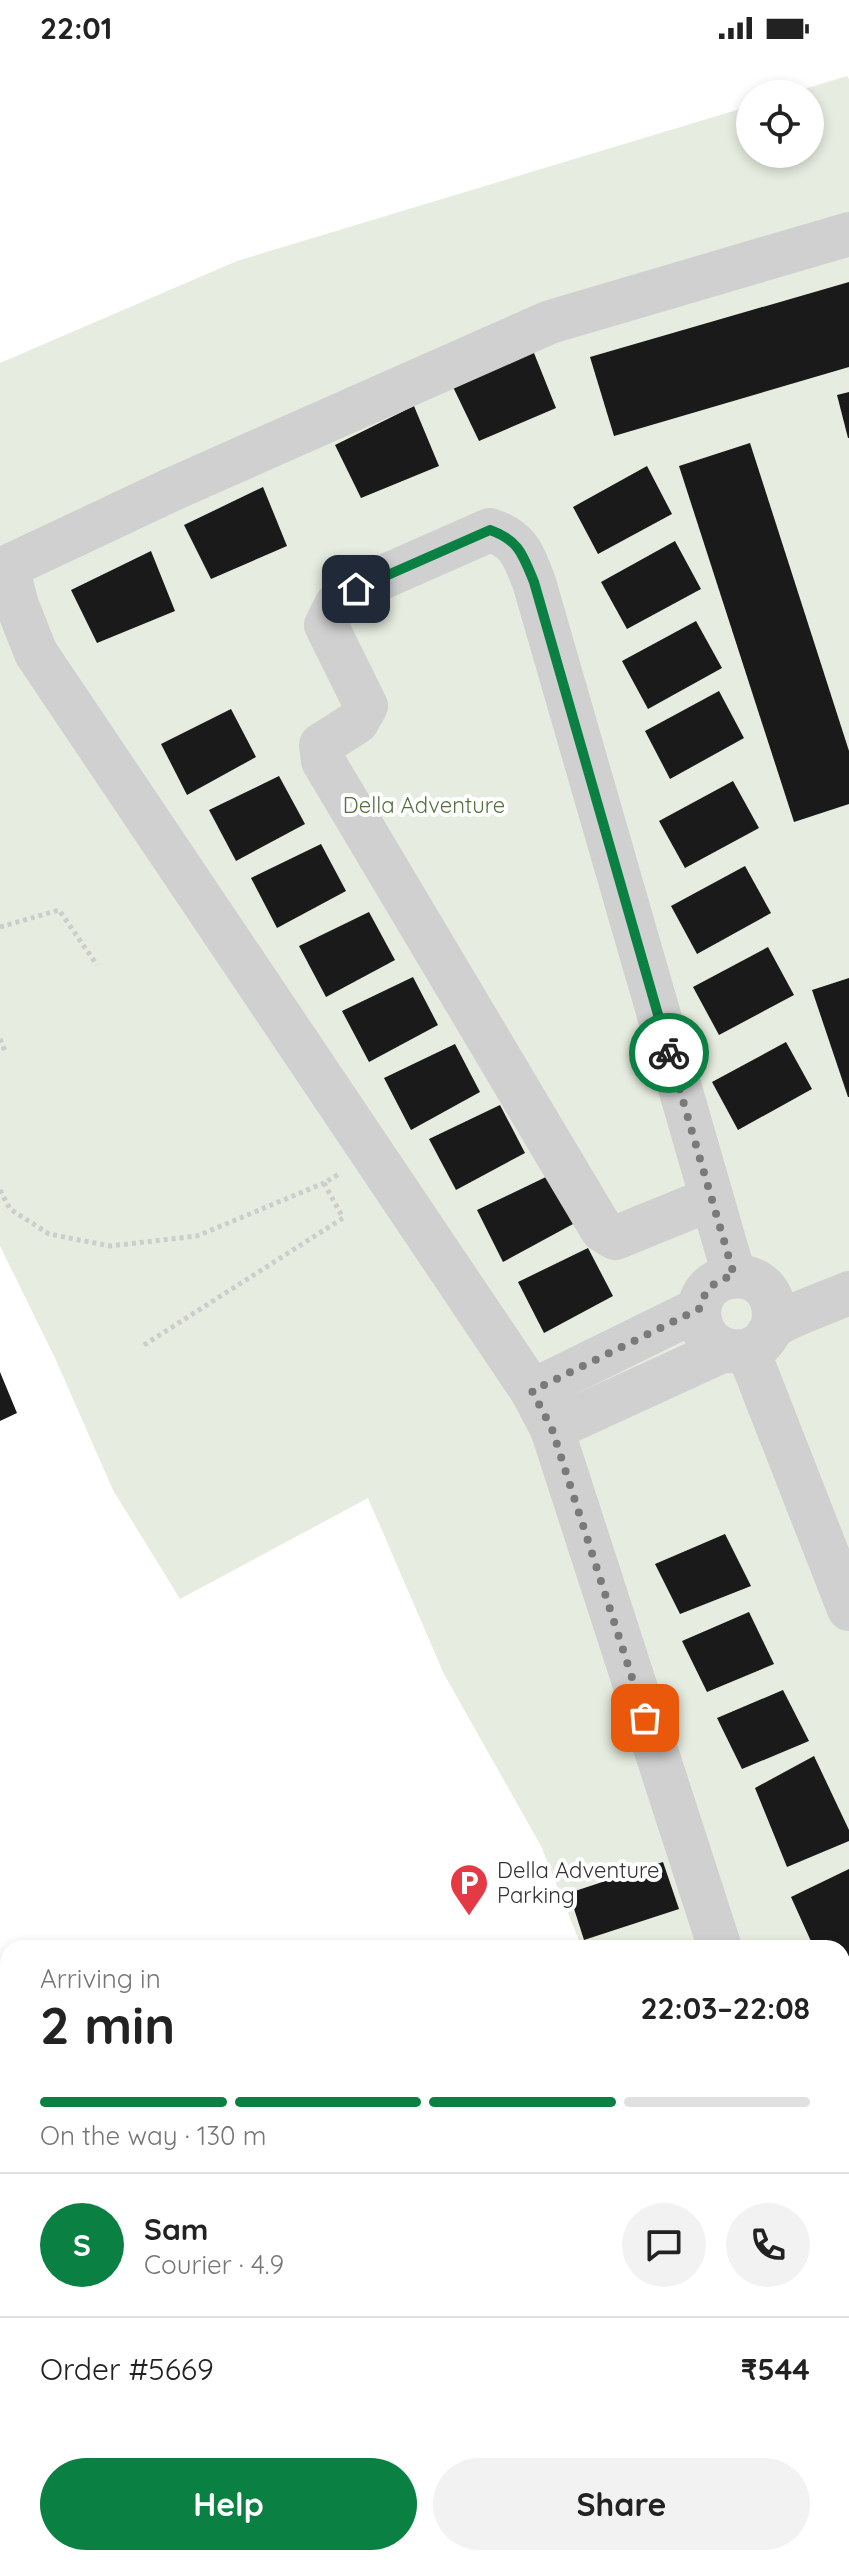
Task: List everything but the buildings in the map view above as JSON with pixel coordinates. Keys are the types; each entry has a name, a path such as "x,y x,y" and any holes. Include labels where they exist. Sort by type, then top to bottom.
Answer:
{"street":[{"path":"717,1940 552,1429 532,1391 36,653 4,569 175,488 550,322 849,234"},
{"path":"711,1199 615,1238 602,1230 323,761 321,745 357,722 366,706 326,625 336,605 356,589 490,530 507,536 522,551 539,597 734,1275"},
{"path":"734,1275 747,1277 768,1291 773,1302 748,1342 704,1334 699,1309 703,1296 711,1286 734,1275"},
{"path":"552,1429 748,1342 849,1293"},
{"path":"532,1391 699,1309"},
{"path":"748,1342 849,1609"}],"path":[{"path":"0,927 59,910 97,965"},
{"path":"0,1039 5,1051"},
{"path":"0,1190 10,1209 49,1234 110,1246 197,1236 324,1183 371,1154"},
{"path":"144,1345 343,1218 324,1183"}],"green space":[{"name":"Della Adventure","path":"847,76 849,79 849,1940 579,1940 541,1846 444,1674 368,1498 180,1599 113,1490 55,1358 0,1246 0,363 237,261 736,110 736,168 824,168 824,83"}],"way so far":[{"path":"645,1718 552,1429 532,1391 699,1309 703,1296 711,1286 734,1275 669,1053"}],"place":[{"name":"Della Adventure Parking","path":"469,1917"}],"route":[{"path":"356,589 490,530 507,536 522,551 534,582 669,1053"}]}
